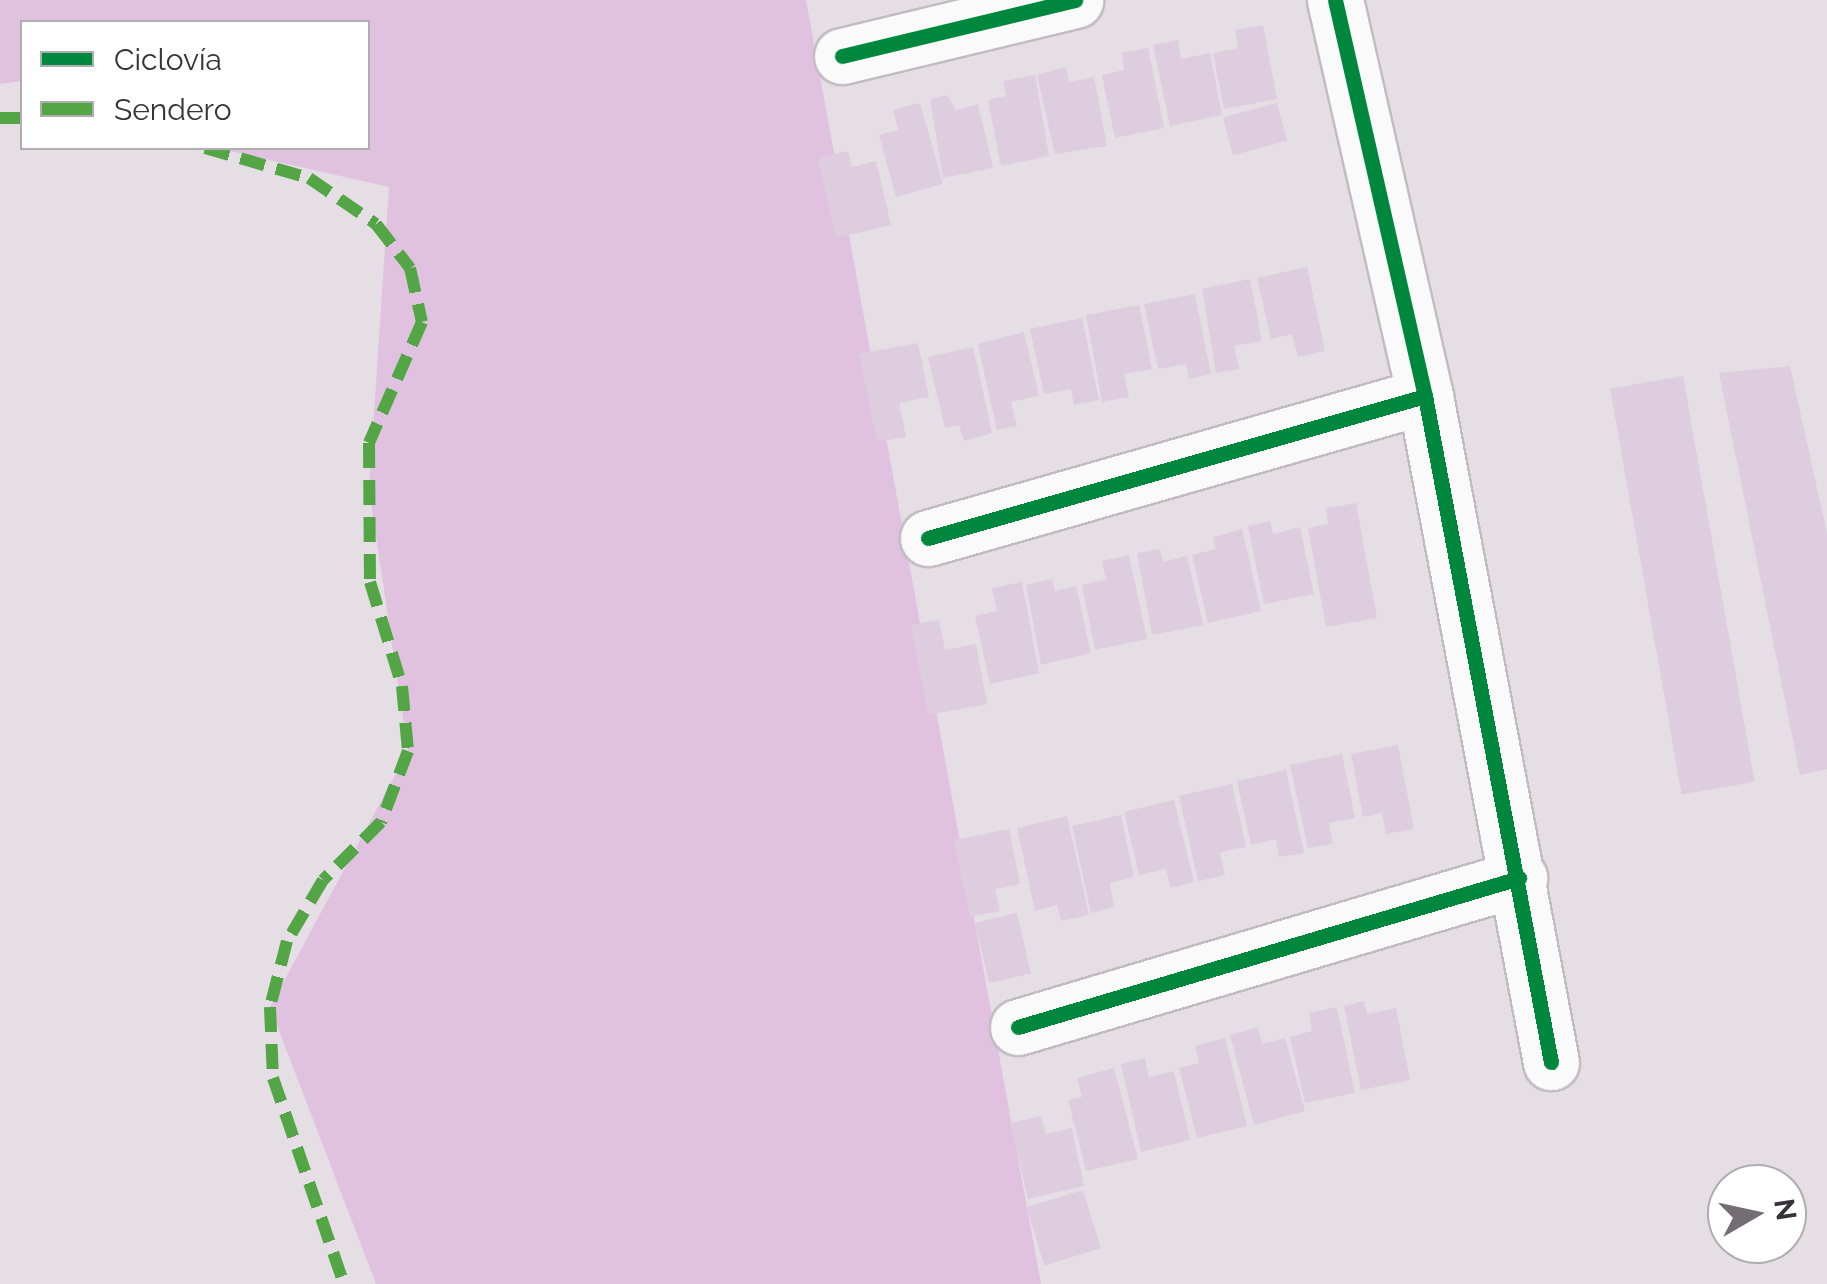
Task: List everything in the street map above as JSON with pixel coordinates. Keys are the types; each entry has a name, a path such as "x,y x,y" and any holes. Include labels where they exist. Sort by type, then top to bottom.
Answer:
{"street":[{"path":"842,56 1075,0"},
{"path":"1335,0 1425,396 1550,1062"},
{"path":"928,538 1425,396"},
{"path":"1018,1027 1518,878"}],"shaded area":[{"path":"0,0 806,0 1041,1284 376,1284 270,1007 408,751 369,489 389,187 225,150 370,150 370,20 20,20 20,81 0,84"}],"building":[{"path":"1263,25 1277,99 1224,109 1213,53 1238,48 1235,30"},
{"path":"1178,40 1181,59 1210,53 1222,115 1170,126 1153,45"},
{"path":"1148,48 1164,128 1115,138 1102,75 1124,70 1122,53"},
{"path":"1066,67 1069,82 1094,77 1107,146 1055,154 1037,75"},
{"path":"1035,75 1049,156 1001,166 988,100 1006,96 1003,81"},
{"path":"947,95 956,110 978,104 993,168 943,178 930,99"},
{"path":"920,103 943,184 896,197 879,135 898,130 893,110"},
{"path":"1277,103 1287,141 1233,155 1223,117"},
{"path":"848,151 852,167 876,161 891,225 836,238 818,158"},
{"path":"1307,267 1325,351 1298,357 1292,334 1271,339 1257,278"},
{"path":"1250,279 1262,341 1234,346 1239,369 1216,373 1202,289"},
{"path":"1195,294 1211,374 1189,379 1186,364 1158,369 1144,304"},
{"path":"1139,305 1152,369 1124,374 1129,397 1102,402 1086,315"},
{"path":"1082,318 1099,400 1074,405 1071,389 1044,394 1030,329"},
{"path":"1024,332 1039,396 1011,402 1017,426 997,430 978,344"},
{"path":"918,343 929,397 899,403 906,437 877,442 859,354"},
{"path":"973,347 992,433 964,441 959,425 945,428 928,357"},
{"path":"1790,366 1827,533 1827,769 1800,775 1719,373"},
{"path":"1683,376 1755,782 1682,795 1610,389"},
{"path":"1356,503 1377,618 1326,627 1308,528 1328,524 1326,508"},
{"path":"1270,521 1273,534 1300,527 1314,594 1264,604 1248,526"},
{"path":"1242,529 1261,611 1208,623 1192,555 1216,549 1213,537"},
{"path":"1160,549 1163,562 1187,556 1203,625 1152,635 1137,553"},
{"path":"1129,555 1147,639 1095,650 1082,585 1106,580 1102,561"},
{"path":"1052,579 1055,591 1076,586 1091,653 1041,665 1026,585"},
{"path":"1022,582 1039,673 990,684 975,616 997,611 992,588"},
{"path":"939,620 945,650 976,644 987,704 928,715 911,625"},
{"path":"1398,745 1414,829 1386,834 1382,813 1363,817 1351,754"},
{"path":"1342,754 1355,818 1329,823 1333,844 1308,848 1290,765"},
{"path":"1286,770 1304,853 1279,857 1276,839 1251,845 1237,781"},
{"path":"1232,784 1246,847 1220,852 1225,875 1198,881 1179,796"},
{"path":"1174,800 1194,882 1171,888 1166,869 1139,875 1124,812"},
{"path":"1121,815 1134,877 1110,883 1114,907 1091,913 1072,826"},
{"path":"1067,816 1089,915 1061,921 1057,905 1035,911 1017,828"},
{"path":"1009,829 1020,884 995,889 1000,911 970,917 954,840"},
{"path":"1017,913 1031,973 989,983 975,923"},
{"path":"1364,1001 1367,1014 1396,1008 1410,1080 1361,1090 1344,1006"},
{"path":"1337,1007 1355,1093 1305,1103 1290,1037 1312,1031 1309,1013"},
{"path":"1258,1027 1262,1044 1285,1038 1305,1111 1254,1125 1230,1035"},
{"path":"1225,1038 1247,1126 1197,1138 1179,1068 1199,1063 1195,1046"},
{"path":"1145,1058 1149,1077 1174,1071 1190,1140 1141,1152 1121,1064"},
{"path":"1114,1068 1138,1159 1086,1171 1068,1100 1082,1097 1077,1078"},
{"path":"1041,1116 1046,1134 1072,1128 1084,1186 1028,1199 1010,1123"},
{"path":"1083,1190 1101,1248 1044,1266 1027,1207"}],"marked path":[{"path":"0,118 20,118"},
{"path":"212,150 309,178 376,224 410,268 422,322 369,443 370,582 402,686 408,751 381,822 323,880 287,941 270,1007 273,1078 344,1284"}],"cycle path":[{"path":"842,56 1075,0"},
{"path":"1335,0 1425,396 1551,1062"},
{"path":"928,538 1425,396"},
{"path":"1018,1027 1519,878"}]}
